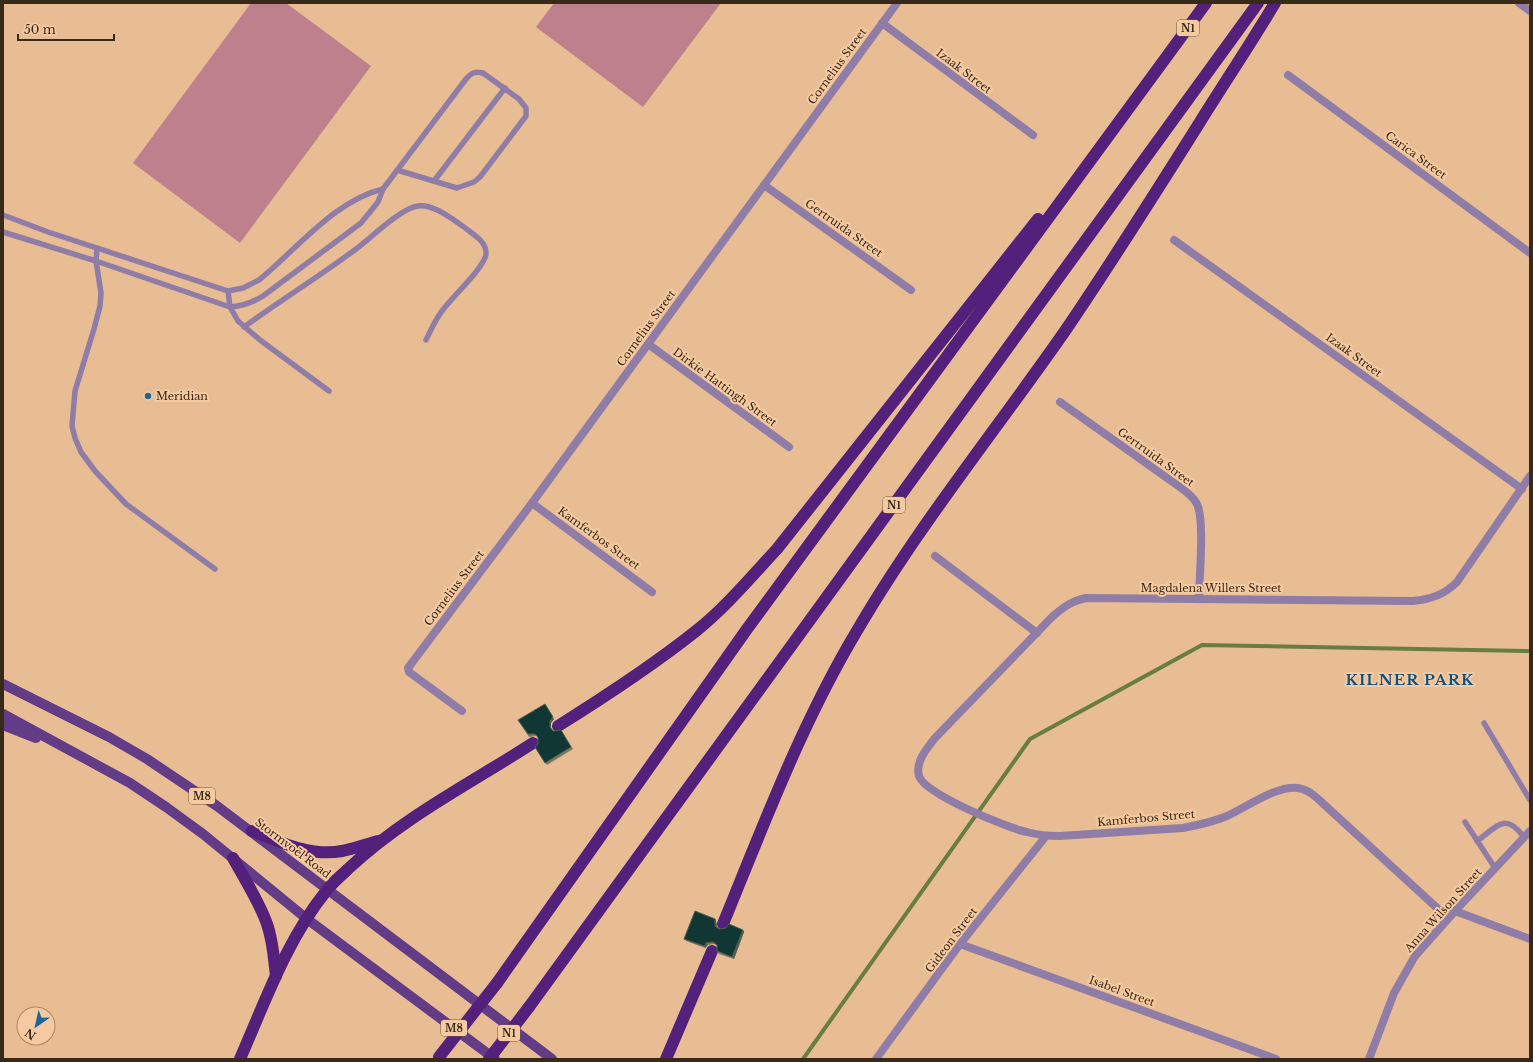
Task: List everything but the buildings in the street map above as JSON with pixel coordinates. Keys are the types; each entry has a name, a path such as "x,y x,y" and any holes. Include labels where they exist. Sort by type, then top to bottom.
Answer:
{"highway":[{"name":"N1","path":"438,1058 497,983 747,629 1206,3"},
{"name":"N1","path":"489,1059 529,1007 1258,3"},
{"path":"723,924 800,739 830,678 858,628 915,541 1064,332 1152,200 1275,3"},
{"path":"558,726 623,685 697,630 739,590 777,548 1169,54"},
{"path":"240,1059 289,949 327,889 360,858 410,820 533,742"},
{"path":"252,831 289,845 308,850 328,852 341,851 382,840"},
{"path":"233,858 259,905 267,924 271,939 276,977"},
{"path":"666,1059 712,951"}],"main road":[{"name":"Stormvoël Road","path":"3,684 102,734 147,759 252,831 552,1059"},
{"name":"M8","path":"3,714 130,783 166,806 233,858 307,919 495,1059"},
{"path":"3,725 21,733 54,742"}],"street":[{"name":"Cornelius Street","path":"462,711 409,672 408,670 411,664 532,503 897,3"},
{"path":"1519,3 1530,11"},
{"name":"Izaak Street","path":"882,23 1033,135"},
{"name":"Carica Street","path":"1288,75 1530,253"},
{"name":"Gertruida Street","path":"764,184 911,290"},
{"name":"Izaak Street","path":"1174,240 1522,489"},
{"name":"Dirkie Hattingh Street","path":"648,344 789,447"},
{"name":"Gertruida Street","path":"1060,402 1177,485 1197,503 1200,514 1201,529 1199,599"},
{"name":"Magdalena Willers Street","path":"922,781 919,776 919,766 923,754 930,745 1059,610 1071,602 1086,598 1413,601 1438,596 1457,582 1530,476"},
{"name":"Kamferbos Street","path":"532,503 652,592"},
{"path":"936,556 1037,633"},
{"name":"Kamferbos Street","path":"922,781 940,795 966,808 1015,829 1046,836 1206,824 1227,816 1274,792 1288,788 1298,788 1305,790 1317,798 1448,918"},
{"name":"Anna Wilson Street","path":"1369,1059 1390,1001 1400,980 1415,956 1448,918 1527,834"},
{"name":"Gideon Street","path":"876,1059 960,944 1046,836"},
{"path":"1455,911 1530,939"},
{"name":"Isabel Street","path":"960,944 1276,1059"}],"lane":[{"path":"3,232 96,261 230,307 241,306 253,302 263,296 361,223 378,202 383,189 397,170 470,74 476,72 483,73 505,88 524,104 526,108 526,116 480,177 474,182 457,188 397,170"},
{"path":"434,181 505,88"},
{"path":"3,215 228,291 242,288 258,280 341,208 363,195 383,189"},
{"path":"244,326 356,249 402,212 418,206 426,206 456,222 477,237 483,243 486,253 486,258 478,269 441,312 426,340"},
{"path":"97,248 96,261 101,293 100,306 75,391 72,426 75,438 81,452 95,472 126,504 215,569"},
{"path":"228,291 230,307 235,316 244,326 260,340 329,391"},
{"path":"1484,723 1530,800"},
{"path":"1465,822 1495,868"},
{"path":"1477,841 1502,823 1509,823 1527,834"}],"shaded area":[{"path":"251,3 286,3 371,66 240,243 133,163"},
{"path":"554,3 721,3 643,107 536,27"}],"waterway":[{"path":"803,1059 1030,739 1202,645 1530,651"}],"place":[{"name":"Meridian","path":"148,396"}],"district":[{"name":"KILNER PARK","path":"1410,680"}]}
